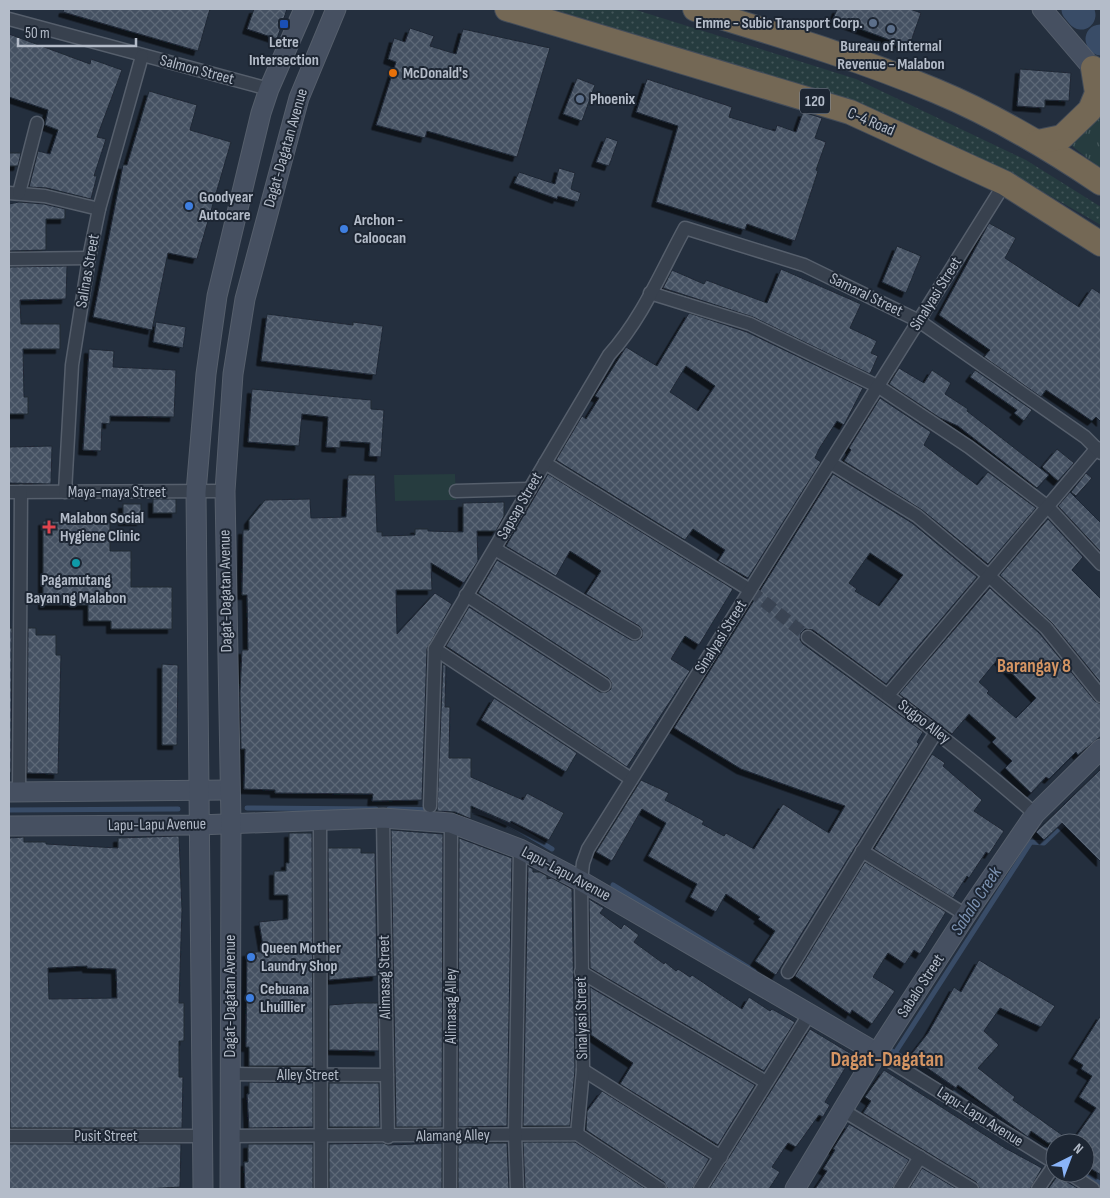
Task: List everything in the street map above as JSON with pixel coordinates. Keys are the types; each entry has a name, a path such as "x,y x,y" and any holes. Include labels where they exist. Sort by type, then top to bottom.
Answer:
{"highway":[{"name":"C-4 Road","path":"507,9 850,112 1005,182 1101,244"},
{"path":"695,9 795,39 920,84 1038,142 1101,183"},
{"path":"1038,142 1062,137 1090,110 1097,93 1097,73"}],"main road":[{"name":"Dagat-Dagatan Avenue","path":"203,1189 204,1136 198,790 196,492 206,374 217,296 261,114 269,89 304,9"},
{"name":"Dagat-Dagatan Avenue","path":"230,1189 231,823 225,491 233,374 245,299 299,98 336,9"},
{"path":"1042,9 1097,73"},
{"name":"Sabalo Street","path":"795,1189 844,1111 877,1053 966,915 1035,814 1101,749"},
{"path":"14,792 229,790"},
{"name":"Lapu-Lapu Avenue","path":"9,826 199,825 320,822 383,818 451,823 520,849 581,880 877,1053"}],"street":[{"name":"Salmon Street","path":"9,19 269,89"},
{"name":"Salinas Street","path":"65,492 72,365 89,258 99,209 142,56"},
{"path":"37,124 14,193 46,196 99,209"},
{"name":"Sinalyasi Street","path":"577,1134 583,1070 581,880 583,863 588,849 879,387 1005,182"},
{"name":"Samaral Street","path":"685,228 804,265 920,321 1085,437 1099,450"},
{"name":"Sapsap Street","path":"430,806 435,649 609,355 625,335 650,293 685,228"},
{"path":"9,259 89,258"},
{"path":"650,293 750,324 879,387 969,447 1048,508 1101,564"},
{"path":"888,695 1099,450"},
{"path":"545,463 750,590"},
{"path":"831,463 917,516 989,576 1046,628 1101,696"},
{"path":"456,491 530,489"},
{"name":"Maya-maya Street","path":"15,492 225,491"},
{"path":"14,792 15,492"},
{"path":"495,549 635,633"},
{"path":"466,595 604,685"},
{"name":"Sugpo Alley","path":"808,637 936,732 982,768 1035,814"},
{"path":"435,649 631,779"},
{"path":"788,972 936,732"},
{"name":"Alimasag Street","path":"383,818 388,1137"},
{"path":"320,822 321,1189"},
{"name":"Alimasag Alley","path":"450,1189 451,823"},
{"path":"517,1189 515,1134 520,849"},
{"path":"862,851 966,915"},
{"path":"582,972 766,1082"},
{"path":"700,1189 810,1013"},
{"name":"Lapu-Lapu Avenue","path":"877,1053 1045,1157"},
{"path":"583,1070 720,1157"},
{"name":"Alley Street","path":"229,1074 386,1075"},
{"path":"844,1111 972,1189"},
{"path":"577,1134 660,1189"},
{"name":"Alamang Alley","path":"229,1136 388,1137 577,1134"},
{"name":"Pusit Street","path":"9,1136 204,1136"},
{"path":"900,1189 920,1157"},
{"path":"1038,1189 1045,1178"}],"green space":[{"path":"553,9 633,9 856,79 1026,160 1101,207 1101,225 1017,177 850,101"},
{"path":"1097,107 1101,114 1101,166 1097,166 1066,141"},
{"path":"455,474 456,500 395,501 394,475"}],"building":[{"path":"64,9 210,9 198,51 63,12"},
{"path":"254,9 287,9 277,39 247,29"},
{"path":"837,9 910,9 921,13 909,47 833,19"},
{"path":"410,28 434,36 430,46 456,54 463,29 550,48 517,157 427,131 425,138 376,125 396,62 388,59 394,38 405,42"},
{"path":"9,34 90,64 91,59 122,70 97,137 106,139 94,176 97,176 91,199 47,188 29,187 38,151 50,154 58,130 45,125 48,110 9,97"},
{"path":"1020,69 1071,73 1069,101 1045,100 1045,108 1017,106"},
{"name":"Phoenix","path":"577,78 595,85 582,121 563,114"},
{"path":"647,79 732,107 729,117 775,131 777,125 796,132 803,112 822,118 815,138 826,142 795,241 747,224 745,230 656,202 678,126 636,112"},
{"path":"149,91 197,105 190,130 231,142 197,259 168,253 152,330 93,317 123,165 127,165"},
{"path":"606,137 618,141 609,166 596,162"},
{"path":"9,153 21,153 18,166 9,166"},
{"path":"559,168 575,173 571,189 581,193 578,202 558,196 557,199 514,183 519,172 555,184"},
{"path":"19,202 44,204 65,209 65,219 46,219 46,250 9,251 9,204"},
{"path":"989,223 1016,238 1005,258 1079,307 1092,288 1101,294 1101,422 1096,417 1092,421 1046,390 1041,397 984,357 990,350 939,315"},
{"path":"897,246 921,256 906,293 882,282"},
{"path":"67,266 66,299 20,300 21,324 60,324 60,349 23,349 24,397 28,397 28,414 9,414 9,267"},
{"path":"781,269 861,304 850,328 877,341 871,353 878,356 870,374 753,317 663,288 672,270 704,284 706,280 767,303"},
{"path":"689,313 747,332 863,388 844,425 837,421 819,449 815,458 821,462 748,578 718,561 725,550 693,529 685,540 556,460 582,416 586,419 599,398 595,396 626,347 657,366","holes":["686,366 715,386 698,411 670,392"]},
{"path":"267,314 353,325 353,322 383,326 376,375 261,361"},
{"path":"156,322 186,327 183,348 153,342"},
{"path":"89,349 114,351 113,367 176,370 174,417 110,416 110,424 102,423 101,451 83,450"},
{"path":"899,368 924,383 932,370 951,383 945,394 968,409 967,411 1049,475 1037,488 958,426 940,418 889,384"},
{"path":"975,370 1032,410 1024,421 1014,413 1017,410 970,377"},
{"path":"252,389 371,400 371,409 384,410 381,457 369,456 370,443 340,441 340,448 326,447 328,417 302,414 299,446 248,442"},
{"path":"880,398 931,432 924,445 977,485 988,472 1036,508 988,564 922,510 844,461 851,450 849,448"},
{"path":"52,446 51,484 9,483 9,447"},
{"path":"1057,449 1074,463 1058,481 1042,467"},
{"path":"1086,473 1092,478 1076,496 1071,492"},
{"path":"548,474 733,589 699,645 685,636 671,659 690,671 627,767 446,646 469,607 600,692 607,692 611,689 611,682 608,678 478,593 497,560 631,640 638,640 642,637 642,630 639,626 586,594 601,571 570,551 556,576 506,546"},
{"path":"833,474 912,523 977,577 886,684 813,630 805,629 801,633 800,640 803,644 923,732 917,742 919,744 776,975 755,961 775,931 758,919 760,917 726,894 716,912 690,897 697,884 648,856 666,823 642,809 612,861 596,852 641,780 669,793 665,800 704,821 702,824 724,836 726,833 754,849 783,804 829,833 845,806 741,769 674,728","holes":["870,553 903,575 879,606 855,591 857,589 849,583"]},
{"path":"348,475 375,475 377,532 382,532 382,536 415,535 415,529 463,532 463,503 504,502 504,516 496,531 477,531 478,561 464,583 431,563 432,590 396,590 397,634 435,593 452,604 427,649 422,800 372,801 373,794 275,793 275,790 244,789 245,749 241,749 240,693 242,650 248,650 247,595 242,595 243,530 249,530 249,520 265,500 310,499 311,518 346,517"},
{"path":"1070,492 1101,523 1101,552 1058,506"},
{"path":"153,499 176,499 176,513 153,513"},
{"path":"123,504 141,504 141,521 123,521"},
{"path":"1048,519 1083,557 1072,570 1101,599 1101,683 1052,623 1000,575"},
{"name":"Pagamutang Bayan ng Malabon","path":"43,521 110,522 110,551 131,551 131,587 172,587 172,629 111,629 111,621 88,621 88,605 43,605"},
{"path":"990,588 1040,634 1095,701 1101,704 1101,736 1078,755 1076,752 1049,779 1046,777 1031,793 1005,768 1012,761 992,742 996,738 969,714 952,734 899,694","holes":["998,659 1036,698 1016,718 987,693 989,691 979,682"]},
{"path":"9,628 12,628 11,773 9,773"},
{"path":"28,628 36,628 36,635 56,635 56,655 61,655 58,774 27,773"},
{"path":"162,664 178,665 177,745 162,745"},
{"path":"443,664 446,666 445,707 450,707 449,758 471,758 471,777 523,800 527,793 564,813 549,840 511,821 510,823 471,806 471,819 455,812 437,811"},
{"path":"494,698 577,753 566,772 481,720"},
{"path":"932,754 945,763 943,766 982,800 974,811 1004,831 989,854 986,852 969,878 967,876 953,898 874,849"},
{"path":"1101,769 1101,862 1062,823 1044,840 1036,832"},
{"path":"391,830 443,834 442,1127 396,1127"},
{"path":"289,833 312,833 313,1066 249,1066 249,1047 246,1047 247,952 264,952 259,922 288,919 288,895 274,895 274,871 286,871 286,863 289,863"},
{"path":"179,836 182,910 179,1003 184,1003 184,1041 179,1041 179,1077 183,1077 182,1128 10,1128 9,838 24,837 24,842 118,848 118,838","holes":["87,966 87,968 116,969 117,998 49,999 48,968"]},
{"path":"459,838 512,858 507,1126 458,1127"},
{"path":"328,848 361,848 361,853 375,853 377,976 329,980"},
{"path":"865,862 946,912 920,954 914,950 905,964 888,953 873,977 895,991 872,1024 852,1010 850,1014 795,976"},
{"path":"528,866 533,869 533,872 540,872 547,876 547,879 552,878 572,889 575,1070 570,1126 523,1126"},
{"path":"589,899 604,908 600,913 621,929 624,924 639,935 634,942 664,964 665,962 676,971 678,969 690,977 692,975 742,1009 749,997 770,1011 772,1009 795,1022 764,1071 590,968"},
{"path":"979,960 1055,1006 1041,1027 1000,1008 984,1031 999,1045 978,1068 1015,1097 1013,1100 1059,1133 1045,1133 1045,1141 1031,1131 1028,1137 958,1085 956,1088 910,1056 928,1033 954,987 961,992"},
{"path":"590,987 755,1085 718,1145 620,1084 633,1063 591,1035"},
{"path":"378,1003 379,1051 329,1050 329,1005"},
{"path":"1101,1015 1101,1175 1095,1171 1095,1133 1078,1133 1096,1108 1079,1097 1092,1076 1081,1069 1083,1065 1073,1059"},
{"path":"810,1029 853,1055 825,1102 830,1105 823,1117 819,1115 796,1147 788,1143 772,1167 780,1172 769,1189 709,1189"},
{"path":"884,1070 1005,1148 1042,1168 1030,1189 980,1189 976,1182 863,1113 871,1101 865,1097"},
{"path":"249,1082 313,1083 313,1127 249,1128 247,1094 249,1094"},
{"path":"329,1083 379,1083 380,1127 329,1127"},
{"path":"602,1091 709,1159 692,1189 668,1189 664,1182 586,1130 587,1111"},
{"path":"849,1124 909,1160 892,1189 815,1189 827,1171 823,1169 835,1150 833,1149"},
{"path":"523,1142 575,1142 646,1189 525,1189"},
{"path":"383,1143 388,1145 442,1143 442,1189 329,1189 329,1144"},
{"path":"458,1143 507,1143 509,1189 458,1189"},
{"path":"9,1144 181,1144 180,1187 145,1189 9,1189"},
{"path":"248,1144 313,1144 313,1189 245,1189 244,1162 248,1162"},
{"path":"922,1168 957,1189 909,1189"},
{"path":"1052,1183 1069,1183 1079,1189 1048,1189"}],"waterway":[{"path":"1076,9 1081,15"},
{"path":"247,808 376,809"},
{"path":"9,810 178,809"},
{"path":"389,809 443,810"},
{"path":"464,810 475,811 498,819 552,849"},
{"name":"Sabalo Creek","path":"895,1053 1031,842 1044,843 1068,820"},
{"path":"613,885 754,971"},
{"path":"885,1047 942,1081 1045,1148"},
{"path":"1095,1180 1101,1184"}],"tunnel":[{"path":"750,590 808,637"}],"place":[{"name":"Emme - Subic Transport Corp.","path":"873,23"},
{"name":"Letre Intersection","path":"284,24"},
{"name":"Bureau of Internal Revenue - Malabon","path":"891,29"},
{"name":"McDonald's","path":"393,73"},
{"name":"Phoenix","path":"580,99"},
{"name":"Goodyear Autocare","path":"189,206"},
{"name":"Archon - Caloocan","path":"344,229"},
{"name":"Malabon Social Hygiene Clinic","path":"49,527"},
{"name":"Pagamutang Bayan ng Malabon","path":"76,563"},
{"name":"Queen Mother Laundry Shop","path":"251,957"},
{"name":"Cebuana Lhuillier","path":"250,998"}],"district":[{"name":"Barangay 8","path":"1034,666"},
{"name":"Dagat-Dagatan","path":"887,1059"}]}
